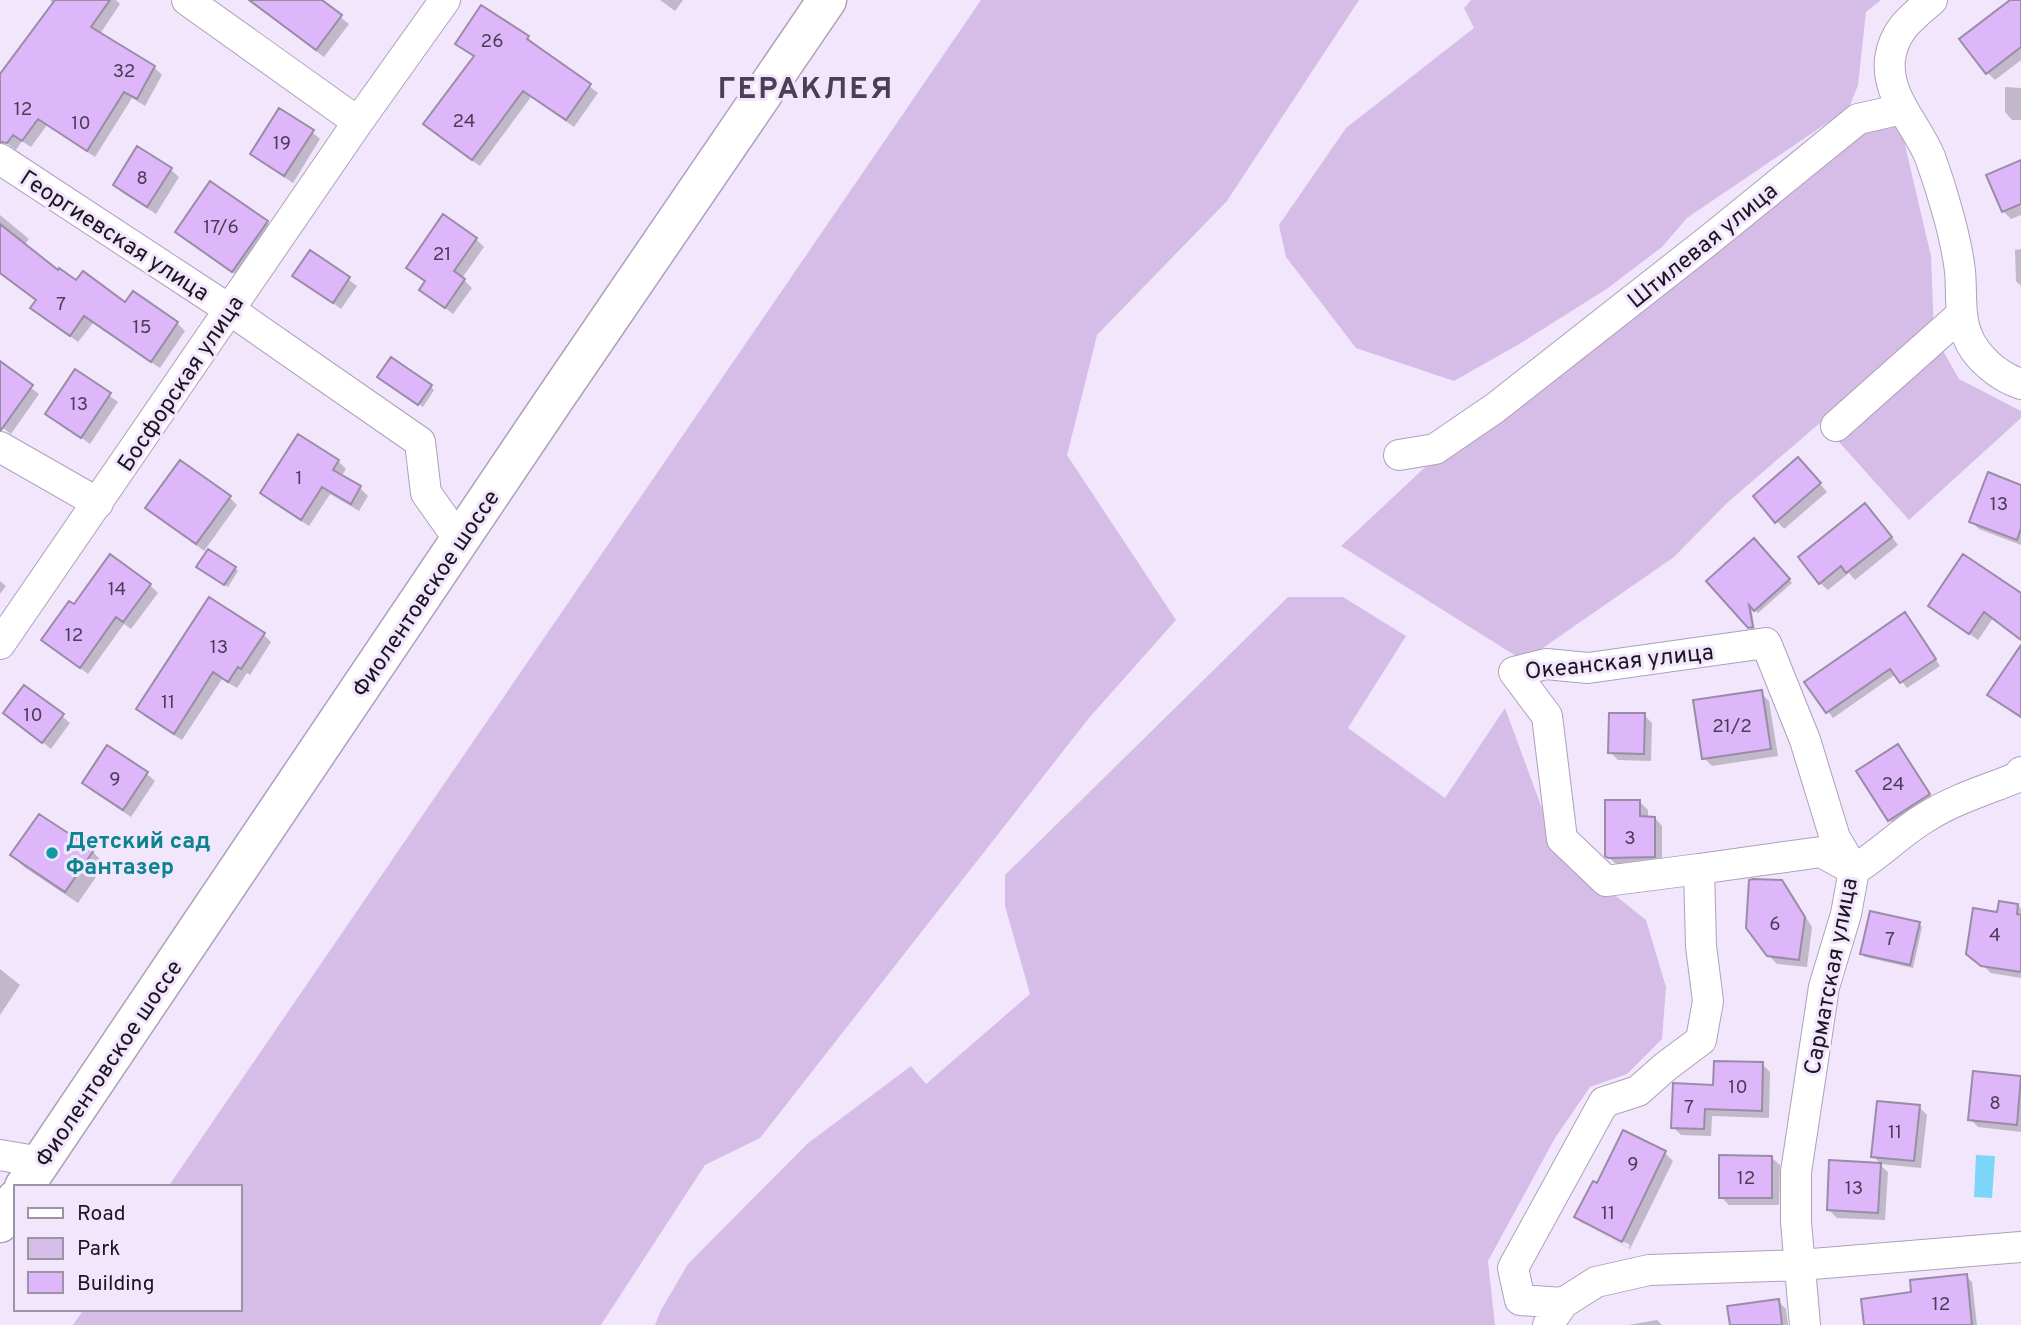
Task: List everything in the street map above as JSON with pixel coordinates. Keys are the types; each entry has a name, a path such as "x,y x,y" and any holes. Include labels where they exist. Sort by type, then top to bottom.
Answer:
{"main road":[{"name":"Фиолентовское шоссе","path":"32,1175 555,397 827,0"},
{"path":"0,1223 14,1202"}],"street":[{"path":"187,0 358,122"},
{"name":"Босфорская улица","path":"0,644 358,122 445,0"},
{"path":"1932,0 1912,17 1895,37 1890,62 1893,87 1902,109 1929,155 1943,196 1960,269 1962,314 1967,336 1985,362 2010,381 2021,384"},
{"name":"Штилевая улица","path":"1399,455 1435,449 1494,408 1709,240 1858,119 1902,109"},
{"name":"Георгиевская улица","path":"0,159 230,310 420,442 426,493 460,541"},
{"path":"1836,426 1962,314"},
{"path":"0,447 98,503"},
{"name":"Океанская улица","path":"1699,869 1606,881 1562,839 1547,716 1514,672 1545,664 1588,668 1766,643"},
{"name":"Сарматская улица","path":"1766,643 1805,740 1835,838 1854,870 1846,914 1824,987 1796,1172 1804,1325"},
{"path":"2020,778 1930,814 1878,855 1854,870 1821,852 1699,869 1701,946 1708,1001 1701,1040 1638,1091 1604,1102 1513,1268 1520,1300 1556,1314 1596,1282 1649,1270 1800,1265 2021,1247"},
{"path":"0,1155 32,1175"}],"green space":[{"path":"981,0 1359,0 1227,201 1097,335 1067,455 1176,620 1089,718 760,1138 705,1165 601,1325 73,1325 83,1311 242,1311 242,1185 169,1185"},
{"path":"1471,0 1881,0 1866,12 1858,85 1849,108 1687,218 1662,247 1608,288 1521,343 1454,381 1356,348 1286,257 1279,225 1346,128 1474,28 1464,8"},
{"path":"1852,120 1901,128 1931,256 1934,335 1959,379 2021,411 2021,418 1909,520 1821,422 1727,503 1674,557 1524,661 1341,546 1438,455"},
{"path":"1288,597 1343,597 1406,636 1348,728 1445,798 1505,708 1557,849 1646,920 1666,987 1662,1039 1627,1074 1590,1087 1555,1138 1488,1261 1495,1325 655,1325 688,1264 807,1144 911,1066 926,1084 1030,994 1005,906 1005,875"}],"water":[{"path":"1976,1155 1995,1156 1992,1198 1974,1197"}],"building":[{"path":"55,0 110,0 91,27 155,66 137,99 124,92 87,151 38,119 22,141 13,135 7,143 0,142 0,74"},
{"path":"249,0 322,0 342,15 316,50"},
{"path":"2010,0 2021,0 2021,47 1986,74 1959,39"},
{"path":"481,5 529,36 527,39 591,84 566,120 523,91 472,160 423,124 474,56 455,44"},
{"path":"279,108 314,130 284,176 250,154"},
{"path":"137,146 172,168 147,207 113,185"},
{"path":"2021,160 2021,204 2002,212 1986,175"},
{"path":"210,181 268,221 232,272 175,232"},
{"path":"443,214 477,238 454,271 465,279 445,308 419,290 425,281 406,268"},
{"path":"0,224 58,270 59,268 76,280 83,271 125,302 133,291 178,322 151,362 84,316 70,336 30,308 36,300 0,273"},
{"path":"310,250 350,277 333,303 292,276"},
{"path":"391,357 432,385 418,405 377,377"},
{"path":"0,361 33,385 1,430 0,430"},
{"path":"75,369 111,393 81,438 45,414"},
{"path":"298,434 339,460 333,470 361,486 351,504 322,487 301,520 260,493"},
{"path":"1798,457 1821,483 1775,523 1753,496"},
{"path":"180,460 231,496 196,544 145,508"},
{"path":"1988,472 2021,485 2021,528 2017,540 1969,522"},
{"path":"1865,503 1892,537 1846,573 1841,566 1819,584 1798,557"},
{"path":"1754,538 1790,579 1754,611 1749,605 1753,627 1748,628 1706,581"},
{"path":"208,549 236,567 224,585 196,567"},
{"path":"110,554 151,584 123,622 116,617 80,668 41,640 69,601 74,604"},
{"path":"1963,554 2021,593 2021,640 1984,612 1969,634 1928,606"},
{"path":"209,597 265,633 241,669 238,667 228,682 213,672 174,734 136,709"},
{"path":"1905,612 1936,659 1900,683 1890,669 1826,713 1804,682"},
{"path":"2021,645 2021,717 1987,695"},
{"path":"24,685 64,714 42,743 3,713"},
{"path":"1762,690 1771,749 1702,759 1693,700"},
{"path":"1609,713 1645,713 1644,754 1608,753"},
{"path":"1898,744 1930,794 1888,821 1856,771"},
{"path":"107,745 148,772 123,810 82,783"},
{"path":"1605,800 1640,800 1640,816 1655,817 1655,857 1605,856"},
{"name":"Детский сад Фантазер","path":"39,814 94,850 65,892 10,855"},
{"path":"1749,880 1782,880 1805,917 1799,960 1767,956 1746,928"},
{"path":"1999,901 2018,904 2017,914 2021,915 2021,972 1981,966 1966,954 1973,908 1997,912"},
{"path":"1870,911 1920,922 1910,965 1860,954"},
{"path":"1714,1061 1763,1062 1762,1111 1705,1109 1704,1129 1671,1128 1673,1083 1713,1085"},
{"path":"1973,1071 2021,1076 2017,1125 1968,1120"},
{"path":"1877,1101 1920,1105 1914,1161 1871,1157"},
{"path":"1623,1130 1666,1151 1622,1242 1574,1217 1593,1181 1597,1183"},
{"path":"1719,1155 1772,1156 1772,1198 1719,1198"},
{"path":"1829,1160 1881,1163 1878,1213 1827,1210"},
{"path":"1967,1274 1972,1325 1864,1325 1861,1299 1911,1292 1910,1280"},
{"path":"1779,1299 1782,1325 1730,1325 1727,1306"}],"place":[{"name":"Детский сад Фантазер","path":"52,853"}],"district":[{"name":"ГЕРАКЛЕЯ","path":"806,88"}]}
